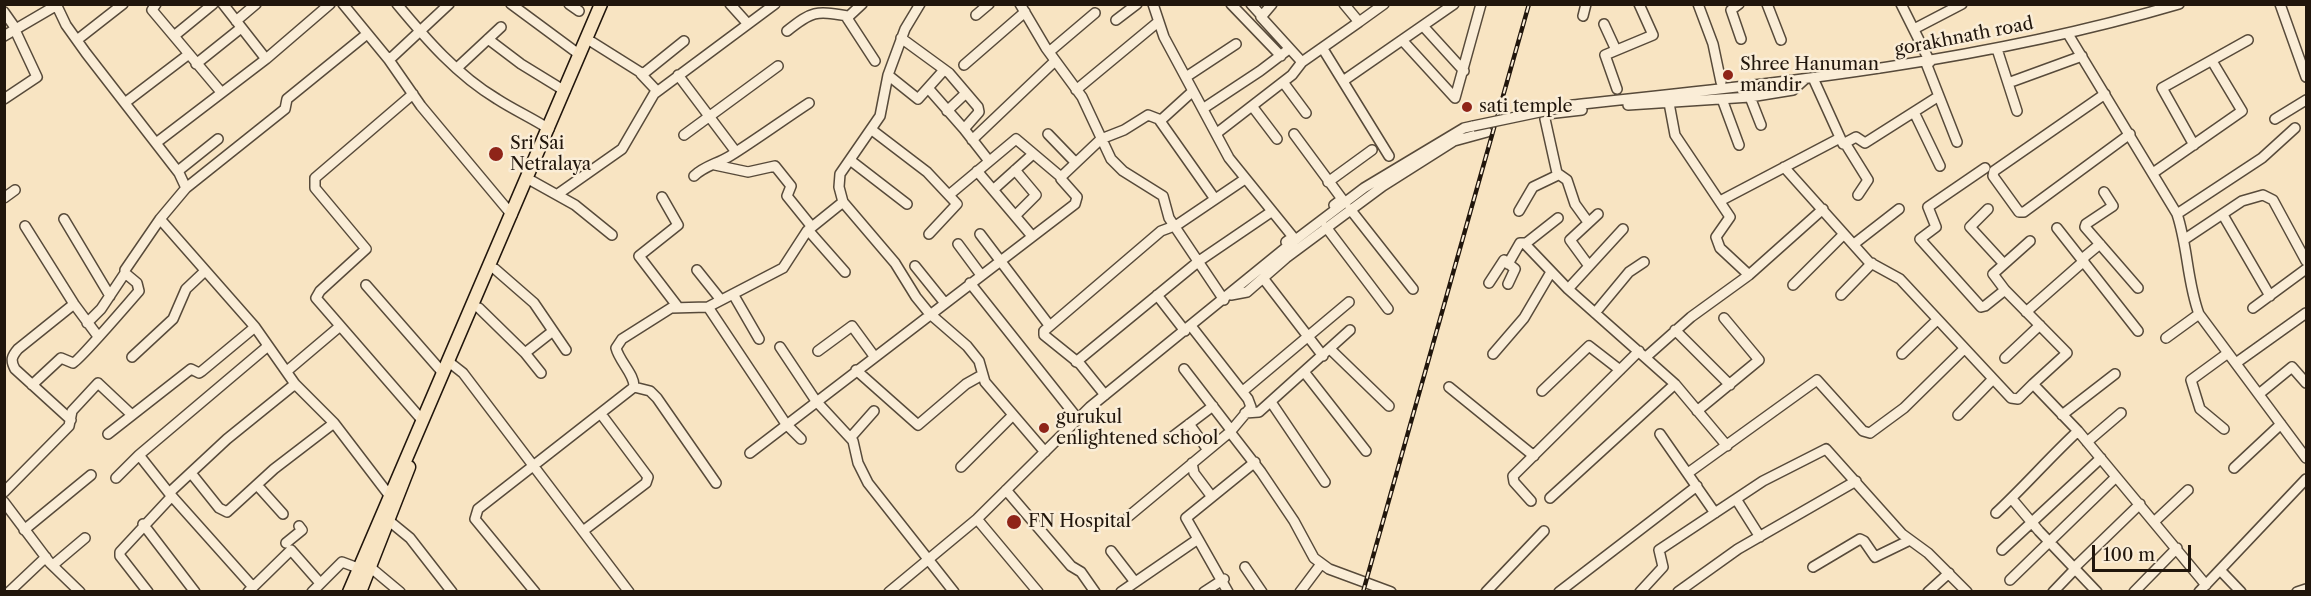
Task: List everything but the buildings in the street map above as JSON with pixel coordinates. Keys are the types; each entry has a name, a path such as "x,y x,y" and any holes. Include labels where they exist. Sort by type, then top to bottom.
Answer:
{"main road":[{"path":"349,591 388,520 512,215 602,4"},
{"path":"360,591 364,567 389,495 422,420 479,308 608,4"}],"street":[{"path":"77,40 123,4"},
{"path":"156,4 151,9 222,92"},
{"path":"174,36 213,4"},
{"path":"223,4 266,59"},
{"path":"196,64 239,24 256,4"},
{"path":"156,143 266,59 330,4"},
{"path":"344,4 413,94 512,215"},
{"path":"397,4 420,32 457,68 496,99 549,129"},
{"path":"389,60 448,4"},
{"path":"511,4 580,55"},
{"path":"569,4 579,11"},
{"path":"730,4 748,24"},
{"path":"558,194 622,148 651,98 657,92 775,4"},
{"path":"848,16 862,4"},
{"path":"920,4 901,38 888,75 880,116 838,180 843,202 895,263 929,313 967,346 979,361 985,382 1045,452"},
{"path":"976,15 989,4"},
{"path":"1116,20 1137,4"},
{"path":"1153,4 1158,22 1229,158 1293,237"},
{"path":"1231,4 1281,56"},
{"path":"1251,4 1302,62"},
{"path":"1261,15 1272,4"},
{"path":"1344,4 1359,22"},
{"path":"1217,133 1284,82 1302,62 1384,4"},
{"path":"1343,81 1454,4"},
{"path":"1402,40 1453,97 1457,96 1481,4"},
{"path":"1583,16 1586,4"},
{"path":"1617,89 1605,58 1607,53 1653,35 1639,4"},
{"path":"1698,4 1713,44 1721,82"},
{"path":"1739,4 1731,10 1741,39"},
{"path":"1767,4 1781,40"},
{"path":"1901,4 1928,62 1957,142"},
{"path":"1914,29 1962,4"},
{"name":"gorakhnath road","path":"1227,297 1364,188 1464,128 1573,105 1809,79 1928,62 2068,34 2179,4"},
{"path":"2280,4 2307,77"},
{"path":"4,36 57,5 77,40 178,171 186,188"},
{"path":"964,65 1022,8 1049,52 1087,106 1116,166 1163,196 1169,218 1174,226 1227,297"},
{"path":"787,31 808,14 818,11 848,16"},
{"path":"4,12 15,29 37,77 4,99"},
{"path":"1049,52 1095,13"},
{"path":"848,16 848,21 875,61"},
{"path":"1076,90 1158,22"},
{"path":"1604,24 1616,50"},
{"path":"1423,26 1464,71"},
{"path":"457,68 501,27"},
{"path":"87,323 110,296 127,266 160,219 186,188 285,109 287,99 367,34"},
{"path":"2068,34 2177,214 2185,239 2193,300 2199,314 2307,458"},
{"path":"901,38 944,70 966,93 979,112 964,129"},
{"path":"488,39 521,64 565,91"},
{"path":"2194,145 2162,88 2247,40"},
{"path":"641,74 684,41"},
{"path":"592,42 619,56 641,74 657,92"},
{"path":"1186,77 1236,44"},
{"path":"1204,108 1289,49"},
{"path":"1323,49 1389,156"},
{"path":"1998,49 2017,111"},
{"path":"126,102 189,54"},
{"path":"2008,83 2082,57"},
{"path":"2153,173 2242,111 2212,60"},
{"path":"972,140 1055,61"},
{"path":"684,135 778,66"},
{"path":"888,75 917,99 944,70"},
{"path":"678,75 736,152"},
{"path":"1588,222 1575,204 1567,180 1558,174 1545,119 1547,114 1610,106 1750,97 1793,90 1809,79 1842,141 1868,180 1858,195"},
{"path":"1284,82 1306,113"},
{"path":"928,88 989,161"},
{"path":"1161,120 1193,91"},
{"path":"947,111 966,93"},
{"path":"413,94 315,178 315,188 366,247 365,251 317,295 317,302 422,420"},
{"path":"2105,94 1994,171 1993,176 2019,212 2024,212 2130,134"},
{"path":"1720,201 1784,166 1842,141 1856,137 1865,143 1939,96"},
{"path":"1750,97 1761,125"},
{"path":"1722,99 1740,145"},
{"path":"2275,118 2307,100"},
{"path":"693,176 705,167 715,165 736,152 809,102"},
{"path":"1669,103 1675,135 1729,214 1730,221 1719,233 1716,241 1720,248 1749,275"},
{"path":"1252,106 1277,139"},
{"path":"1914,112 1940,166"},
{"path":"1061,177 1101,139 1124,130 1148,115 1161,120 1215,199"},
{"path":"2177,214 2262,158 2295,128"},
{"path":"872,130 909,157 949,195 957,206 929,234"},
{"path":"1227,297 1246,291 1350,209 1454,141 1487,132"},
{"path":"1048,134 1075,162"},
{"path":"889,591 977,519 1105,395 1227,297 1239,281 1342,199 1294,134"},
{"path":"178,171 218,139"},
{"path":"750,453 1077,201 1077,197 1061,177 1016,139 949,195"},
{"path":"1328,182 1372,150"},
{"path":"993,190 1033,154"},
{"path":"850,160 907,204"},
{"path":"715,165 748,172 775,166 791,186 787,196 845,272"},
{"path":"1784,166 1872,263 1900,279 1992,380 2016,399 2067,353 2005,290 1993,274 2030,241"},
{"path":"1985,168 1928,207 1936,227 1920,239 1981,307 2005,290"},
{"path":"1015,170 1036,195 1015,216"},
{"path":"977,171 1032,236"},
{"path":"1519,211 1533,188 1558,174"},
{"path":"1105,395 1076,362 1044,335 1044,331 1161,231 1174,226 1245,179"},
{"path":"532,181 558,194 612,235"},
{"path":"4,198 15,190"},
{"path":"2104,192 2113,206 2085,225 2138,288"},
{"path":"2185,239 2242,201 2263,195 2273,200 2307,261"},
{"path":"662,197 678,225 639,256 678,307"},
{"path":"634,387 634,382 618,356 618,344 671,308 708,307 783,268 810,228 843,202"},
{"path":"1350,209 1413,289"},
{"path":"1531,501 1512,479 1620,370 1749,275 1823,209"},
{"path":"1854,244 1899,209"},
{"path":"1989,209 1970,227 2004,264"},
{"path":"1076,362 1199,261 1271,212"},
{"path":"1589,266 1570,240 1598,214"},
{"path":"2223,215 2270,296"},
{"path":"1508,264 1520,243 1525,244 1558,218"},
{"path":"64,219 110,296"},
{"path":"160,219 255,327 295,384 334,423 389,495"},
{"path":"25,226 74,304 98,335"},
{"path":"1326,227 1388,309"},
{"path":"2057,228 2138,332"},
{"path":"1568,289 1623,229"},
{"path":"980,234 1049,325"},
{"path":"1793,285 1844,234"},
{"path":"958,244 981,275"},
{"path":"1525,244 1568,289 1674,384 1727,446"},
{"path":"2026,312 2100,244"},
{"path":"1489,283 1501,261 1515,269 1508,284"},
{"path":"1595,313 1629,272 1644,262"},
{"path":"1841,295 1872,263"},
{"path":"915,266 944,302"},
{"path":"495,269 534,303 566,350"},
{"path":"2253,308 2307,269"},
{"path":"697,270 721,300"},
{"path":"132,357 173,319 186,289 205,271"},
{"path":"1493,354 1524,318 1551,272"},
{"path":"32,385 61,358 73,363 79,360 98,335 139,291 137,283 125,273"},
{"path":"1263,278 1308,338 1389,406"},
{"path":"970,283 1078,419"},
{"path":"366,285 449,367 534,466 629,591"},
{"path":"733,294 759,339"},
{"path":"1129,516 1231,431 1251,406 1244,391 1157,295"},
{"path":"1244,391 1349,302"},
{"path":"71,420 15,369 12,356 74,304"},
{"path":"708,307 786,424 801,439"},
{"path":"479,308 525,353 541,373"},
{"path":"2236,363 2307,313"},
{"path":"2166,338 2199,314"},
{"path":"1697,411 1759,360 1724,318"},
{"path":"1902,354 1937,320"},
{"path":"2004,358 2040,325"},
{"path":"818,351 852,326 874,356"},
{"path":"108,434 191,369 199,373 202,371 255,327"},
{"path":"287,371 339,327"},
{"path":"1245,413 1259,412 1305,373 1350,330"},
{"path":"1675,330 1730,385"},
{"path":"525,353 553,331"},
{"path":"116,478 139,455 268,346"},
{"path":"1542,391 1589,346 1620,370"},
{"path":"780,347 816,401 851,437 868,483 954,591"},
{"path":"1688,473 1817,380 1863,430 1870,433 1904,408 1964,349"},
{"path":"2224,429 2200,409 2191,380 2228,353"},
{"path":"2259,394 2292,367 2307,383"},
{"path":"1184,369 1231,431 1251,465 1261,472 1294,521 1314,558 1320,564 1388,591"},
{"path":"856,370 918,425 966,384 982,375"},
{"path":"1305,373 1366,451"},
{"path":"2062,415 2115,374"},
{"path":"1958,415 1992,380"},
{"path":"4,492 69,426 72,411 98,383 132,415"},
{"path":"142,589 120,556 120,552 191,473 295,384"},
{"path":"1550,498 1674,384"},
{"path":"2033,384 2078,431 2155,521 2203,588 2307,478"},
{"path":"535,591 474,516 478,509 634,387"},
{"path":"634,387 650,391 657,398 716,483"},
{"path":"1449,387 1534,456"},
{"path":"1271,402 1325,482"},
{"path":"1172,436 1213,406"},
{"path":"851,437 874,411"},
{"path":"2087,442 2121,413"},
{"path":"584,531 646,483 648,477 601,414"},
{"path":"961,467 1013,415"},
{"path":"191,473 219,508 227,512 334,423"},
{"path":"1189,424 1208,450"},
{"path":"2234,468 2281,424"},
{"path":"1996,513 2031,482 2038,469 2078,431"},
{"path":"1660,434 1715,513"},
{"path":"1640,591 1664,567 1659,550 1762,481 1824,449 1829,450 1910,540 1928,553 1967,591"},
{"path":"139,455 251,589 285,543 302,530 299,526"},
{"path":"2002,550 2101,458"},
{"path":"1192,464 1194,473 1212,497"},
{"path":"1228,591 1224,579 1186,519 1251,465"},
{"path":"24,530 91,475"},
{"path":"2010,580 2116,477"},
{"path":"1678,591 1760,537 1856,481"},
{"path":"257,485 283,514"},
{"path":"1559,591 1697,486"},
{"path":"1006,490 1071,566 1081,572 1095,591"},
{"path":"2155,521 2188,490"},
{"path":"1736,499 1760,537"},
{"path":"2012,499 2097,591"},
{"path":"2053,591 2140,504"},
{"path":"6,509 78,591"},
{"path":"977,519 1038,591"},
{"path":"388,520 411,538 452,591"},
{"path":"143,524 195,591"},
{"path":"1486,591 1544,531"},
{"path":"53,565 85,538"},
{"path":"1121,591 1198,539"},
{"path":"1813,567 1860,539 1875,557 1910,540"},
{"path":"285,543 320,583"},
{"path":"2134,591 2176,548"},
{"path":"1111,551 1135,582"},
{"path":"9,591 46,557"},
{"path":"312,591 342,562 364,567 400,591"},
{"path":"1300,591 1320,564"},
{"path":"1245,567 1262,591"},
{"path":"2220,570 2241,591"},
{"path":"1928,591 1949,573"},
{"path":"1204,591 1224,579"},
{"path":"2297,591 2307,588"}],"railway":[{"path":"1363,592 1529,4"}],"place":[{"name":"Shree Hanuman mandir","path":"1728,75"},
{"name":"sati temple","path":"1467,107"},
{"name":"Sri Sai Netralaya","path":"496,154"},
{"name":"gurukul enlightened school","path":"1044,428"},
{"name":"FN Hospital","path":"1014,522"}]}
